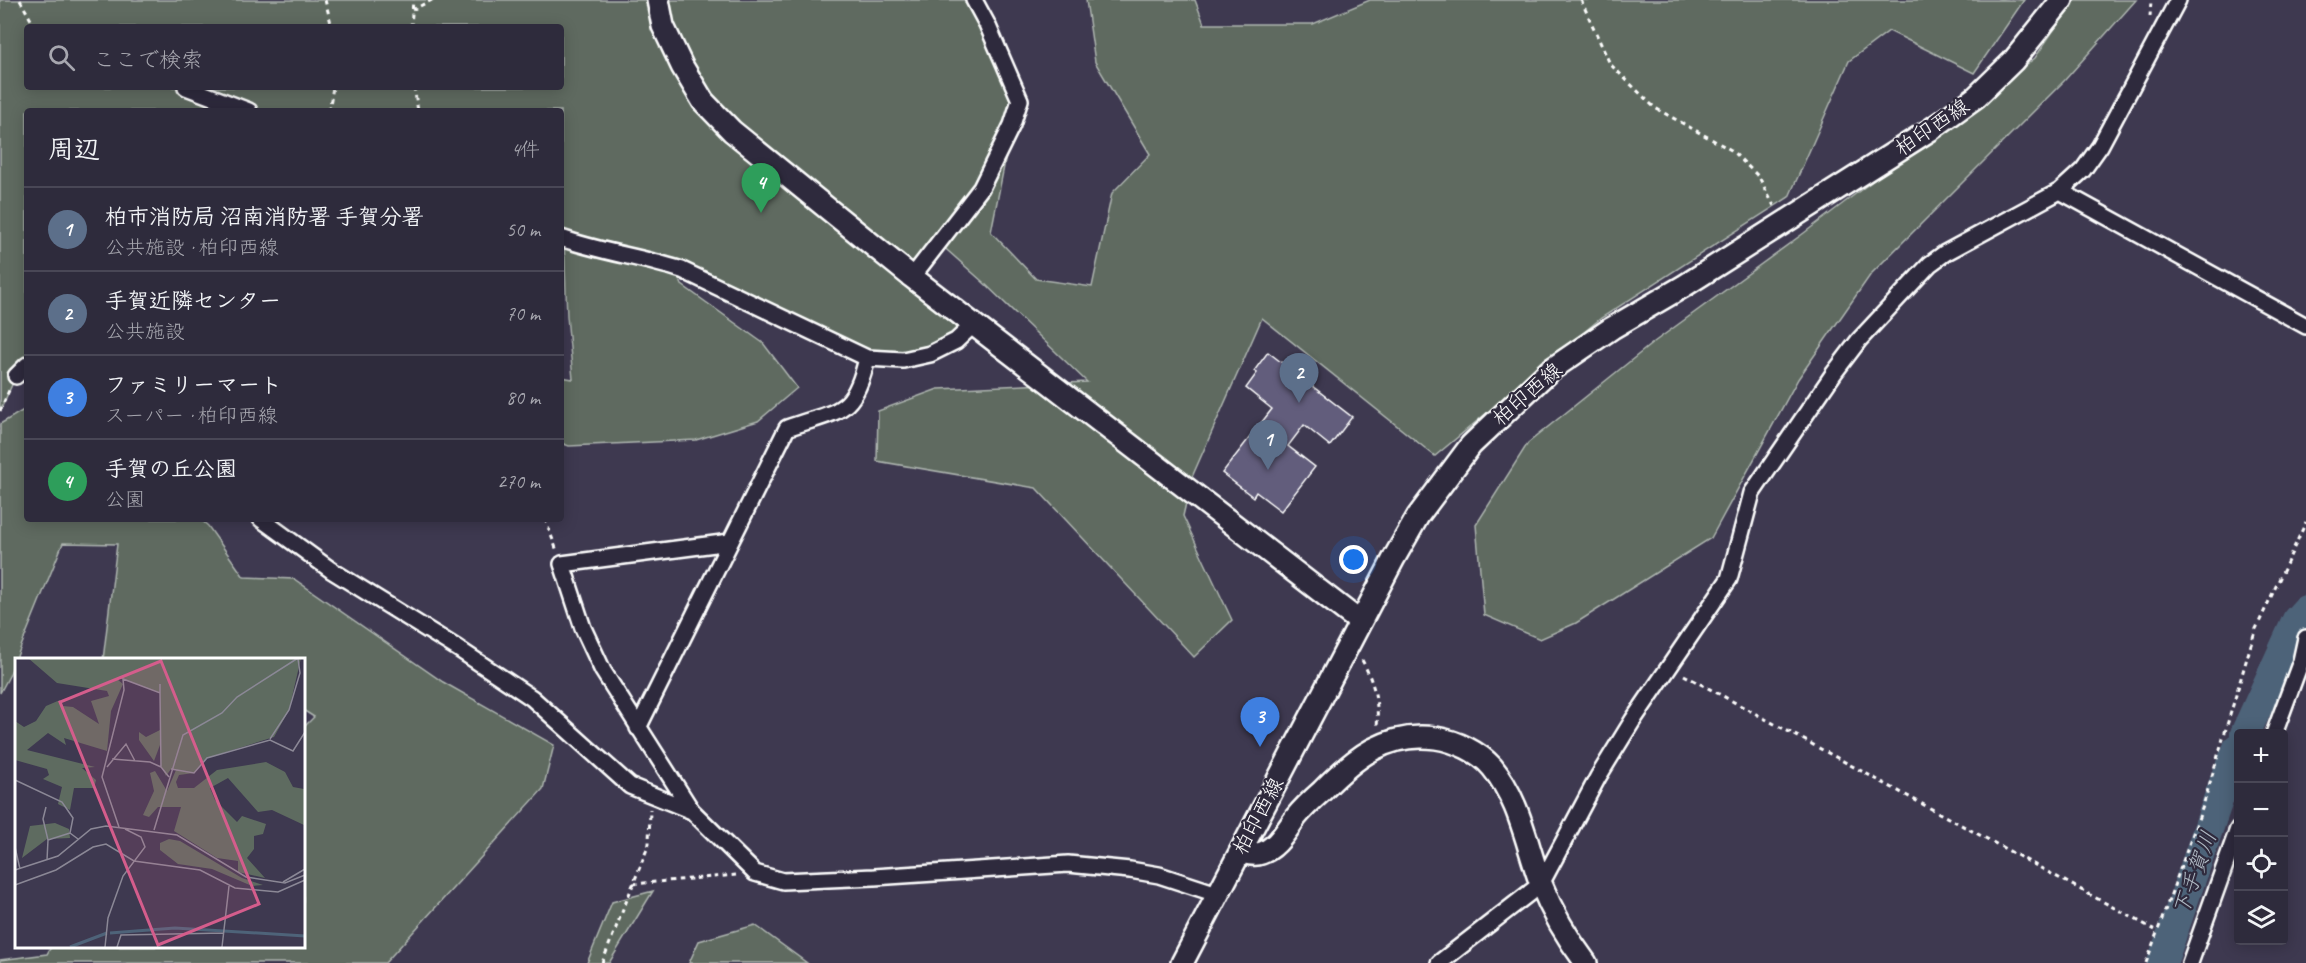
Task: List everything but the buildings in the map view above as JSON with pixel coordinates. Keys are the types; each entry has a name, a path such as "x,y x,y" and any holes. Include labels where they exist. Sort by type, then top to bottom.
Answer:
{"street":[{"path":"658,0 663,26 682,66 704,101 732,131 771,165 1355,631"},
{"path":"912,278 981,188 1012,126 1020,100 974,0"},
{"name":"柏印西線","path":"1182,963 1355,631 1418,516 1471,445 1549,371 1576,352 1930,130 1976,97 2013,61 2062,0"},
{"path":"1439,963 1541,884 1598,777 1729,579 1752,493 1859,340 1937,258 2060,191 2083,170 2100,146 2178,0"},
{"path":"194,90 241,108"},
{"path":"2060,191 2306,326"},
{"path":"564,239 682,270 867,358 903,360 930,354 956,341 973,325"},
{"path":"638,728 787,428 843,409 852,400 861,383 867,358"},
{"path":"265,522 331,570 457,648 532,698 630,786 692,811"},
{"path":"730,542 562,564 583,628 603,671 638,728 692,811 755,873 783,881 1068,864 1159,875 1217,894"},
{"path":"2276,729 2301,661 2306,638"},
{"path":"1240,852 1257,855 1269,849 1280,840 1298,814 1348,765 1375,746 1400,739 1426,736 1443,739 1467,748 1490,765 1508,788 1541,884 1555,914 1586,963"},
{"path":"2190,963 2235,837"}],"path":[{"path":"20,0 33,24"},
{"path":"325,0 331,24"},
{"path":"411,24 413,0"},
{"path":"412,10 432,0"},
{"path":"1581,0 1610,64 1655,108 1731,150 1759,177 1783,223"},
{"path":"330,108 332,90"},
{"path":"414,90 418,108"},
{"path":"0,411 23,373"},
{"path":"546,522 562,564"},
{"path":"2146,963 2203,806 2255,631 2306,522"},
{"path":"1355,631 1363,661 1377,694 1375,746"},
{"path":"1669,667 2157,931"},
{"path":"602,963 650,844 650,794"},
{"path":"633,884 755,873"}],"green space":[{"path":"0,0 974,0 1020,100 1012,126 991,232 1036,279 1092,287 1112,193 1150,154 1095,62 1086,0 1195,0 1204,24 1313,24 1370,0 2024,0 1974,73 1889,31 1849,61 1789,197 1601,318 1435,456 1262,318 1192,477 1183,516 1232,620 1194,657 1036,488 877,461 878,411 938,389 1087,382 939,243 912,278 973,325 956,341 887,360 675,268 682,285 763,343 797,388 758,421 696,440 569,446 564,444 564,378 573,379 567,316 564,240 564,108 24,108 24,368 16,376 0,411"},
{"path":"2074,0 2136,0 2064,81 1871,274 1798,379 1711,538 1576,623 1540,639 1484,615 1476,525 1528,443 1654,342 1804,233 2035,58"},
{"path":"24,410 24,522 203,522 244,577 294,579 443,682 554,745 543,789 385,963 0,963 0,960 47,954 50,948 304,948 304,727 314,717 304,711 304,658 103,658 117,544 63,543 0,693 0,424"},
{"path":"653,891 609,963 587,963 612,902"},
{"path":"755,925 807,963 689,963 699,941"}],"waterway":[{"name":"下手賀川","path":"2247,729 2297,620 2306,610"},
{"name":"下手賀川","path":"2162,963 2234,757"}],"place":[{"name":"手賀の丘公園","path":"761,213"},
{"name":"手賀近隣センター","path":"1299,403"},
{"name":"柏市消防局 沼南消防署 手賀分署","path":"1268,470"},
{"name":"ファミリーマート","path":"1260,747"}]}
